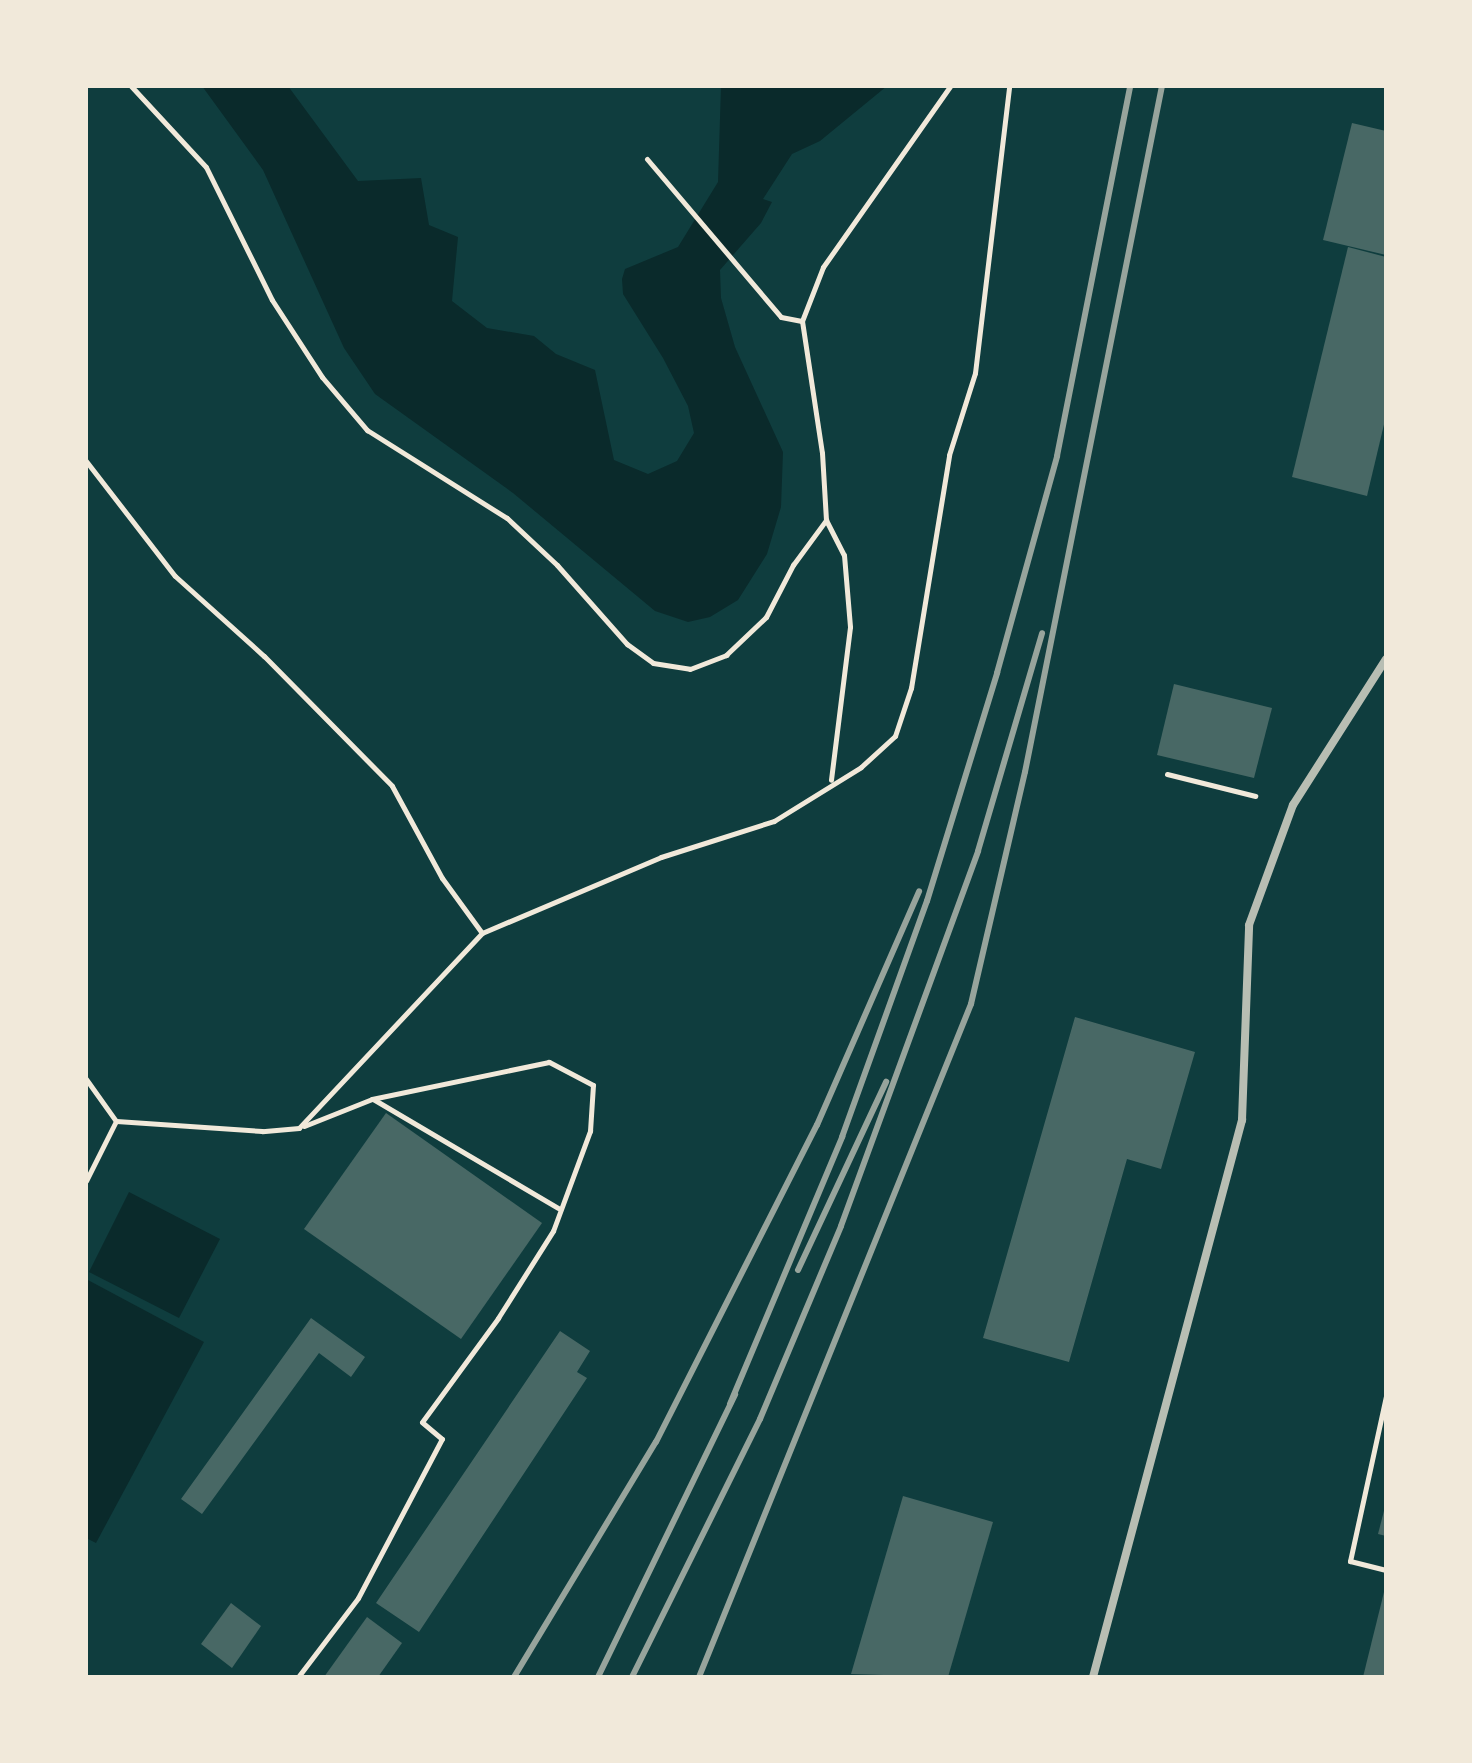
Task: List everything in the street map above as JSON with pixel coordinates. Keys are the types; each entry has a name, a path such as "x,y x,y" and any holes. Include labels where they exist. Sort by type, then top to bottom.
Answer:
{"street":[{"path":"1093,1677 1242,1120 1249,925 1293,805 1386,659"}],"path":[{"path":"131,86 206,167 272,300 322,377 367,430 507,518 557,565 604,624 653,663 690,669 726,655 766,617 793,565 826,520"},
{"path":"830,781 850,627 844,555 826,520 822,453 802,321 823,267 950,86"},
{"path":"299,1128 482,933 619,879 661,857 774,821 830,781 861,767 895,736 911,688 949,455 977,359 1009,86"},
{"path":"647,159 781,317 802,321"},
{"path":"86,461 175,576 264,656 392,786 442,878 482,933"},
{"path":"1167,774 1293,805"},
{"path":"116,1121 262,1131 299,1128 372,1099 549,1062 593,1085 590,1131 558,1208 553,1231 498,1318 422,1422 442,1439 358,1598 298,1677"},
{"path":"86,1079 116,1121"},
{"path":"372,1099 558,1208"},
{"path":"86,1181 116,1121"},
{"path":"1386,1396 1350,1561 1386,1570"}],"water":[{"path":"202,86 288,86 358,181 421,178 429,225 458,237 452,301 487,328 534,336 556,354 595,370 614,460 648,474 677,461 694,433 688,406 663,358 623,294 622,279 625,269 678,247 718,182 721,86 887,86 820,141 792,154 763,199 772,202 761,223 720,270 721,298 735,347 783,452 781,507 767,554 738,600 710,617 688,622 655,611 513,493 375,394 344,348 263,170"},
{"path":"129,1192 220,1239 179,1318 89,1272"},
{"path":"86,1279 204,1342 96,1543 86,1538"}],"building":[{"path":"1352,123 1386,131 1386,255 1323,240"},
{"path":"1348,247 1386,257 1386,416 1367,496 1292,477"},
{"path":"1174,684 1272,708 1254,778 1157,755"},
{"path":"1075,1017 1195,1052 1161,1169 1127,1159 1069,1362 983,1338"},
{"path":"386,1113 542,1223 461,1339 304,1229"},
{"path":"311,1318 365,1357 351,1377 319,1353 202,1514 181,1499"},
{"path":"560,1331 590,1351 577,1372 587,1378 419,1632 376,1603"},
{"path":"903,1496 993,1522 948,1677 851,1674"},
{"path":"1386,1507 1386,1536 1378,1534"},
{"path":"1385,1588 1386,1677 1363,1677"},
{"path":"231,1603 261,1626 232,1668 201,1644"},
{"path":"367,1617 402,1643 378,1677 324,1677"}],"railway":[{"path":"730,1404 842,1137 927,901 997,673 1057,456 1130,86"},
{"path":"699,1677 971,1004 1025,772 1162,86"},
{"path":"632,1677 760,1419 841,1226 978,851 1042,633"},
{"path":"514,1677 656,1442 817,1125 919,891"},
{"path":"798,1270 886,1082"},
{"path":"598,1677 735,1395"}]}
